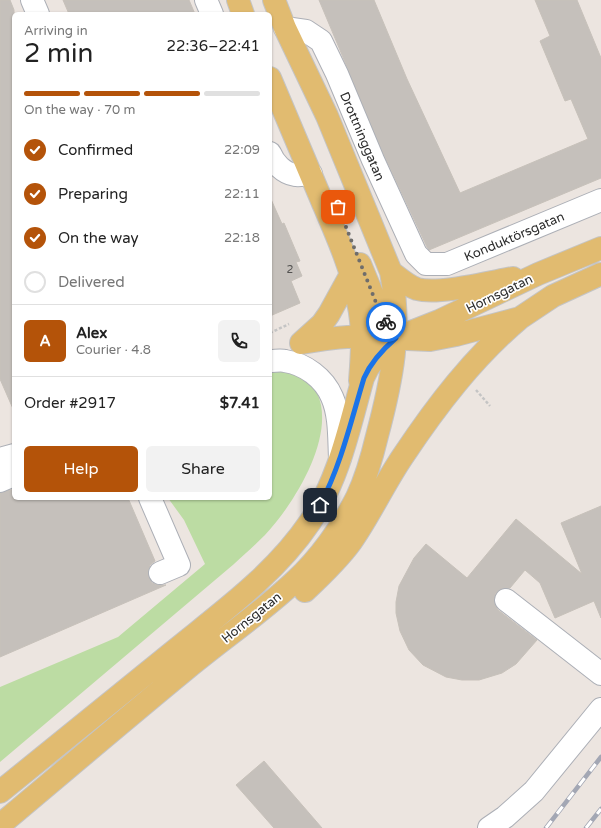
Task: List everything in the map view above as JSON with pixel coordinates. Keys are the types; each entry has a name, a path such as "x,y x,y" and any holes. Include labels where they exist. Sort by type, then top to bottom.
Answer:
{"main road":[{"path":"238,0 242,12"},
{"name":"Drottninggatan","path":"274,0 327,116 391,272"},
{"path":"272,75 299,115 315,147 379,310 396,338"},
{"path":"272,83 340,242 359,303 362,358 358,399"},
{"name":"Hornsgatan","path":"0,792 238,599 284,555 310,522 331,484 340,460 366,373 379,353 396,338 446,318 538,274 601,248"},
{"path":"361,336 386,297 391,272 416,289 426,291 449,290 538,274"},
{"name":"Hornsgatan","path":"0,825 187,668 248,621 296,581 317,557 342,523 357,497 370,465 390,382 396,338 396,296 391,272"},
{"path":"301,343 322,324 351,274"},
{"name":"Hornsgatan","path":"396,338 430,340 456,335 520,318 554,296 601,274"},
{"path":"187,668 216,652 280,611 327,569 350,543 371,511 402,458 450,391 484,350 520,318"},
{"path":"361,336 369,341 379,353 390,382"},
{"path":"301,343 361,336 396,338"}],"street":[{"path":"32,0 37,12"},
{"path":"206,0 211,12"},
{"name":"Drottninggatan","path":"286,28 306,31 321,41 416,254 426,264"},
{"path":"272,158 282,169 295,175 311,174"},
{"name":"Konduktörsgatan","path":"426,264 447,264 601,200"},
{"path":"272,355 301,343"},
{"path":"272,361 285,360 307,368 322,381 332,397 338,421 340,460"},
{"path":"0,481 6,458"},
{"path":"151,500 179,565 160,573"},
{"path":"506,600 601,674"},
{"path":"489,828 505,818 534,791 601,709"}],"green space":[{"path":"281,369 307,379 313,385 321,405 322,421 320,439 306,474 287,508 265,535 234,564 0,762 0,687 118,637 205,564 184,520 169,500 272,500 272,370"}],"building":[{"path":"0,0 10,0 14,10 14,12 12,12 12,406 0,379"},
{"path":"63,0 189,0 194,12 68,12"},
{"path":"319,0 374,0 407,79 460,193 588,139 571,99 565,101 540,41 550,36 535,0 577,0 601,58 601,178 429,250 384,155"},
{"path":"272,202 282,224 284,223 300,261 296,262 302,276 291,281 300,303 272,315"},
{"path":"12,490 12,500 129,500 155,561 150,565 148,571 149,578 152,583 166,585 0,657 0,493"},
{"path":"601,506 601,618 594,601 555,618 540,583 525,570 510,588 501,589 496,593 494,599 498,610 537,640 516,664 502,673 479,680 462,680 446,677 423,665 409,650 400,631 396,613 396,602 399,586 414,558 426,544 467,578 516,519 582,574 561,523"},
{"path":"264,761 322,828 274,828 236,785"}],"railway":[{"path":"546,828 601,757"},
{"path":"586,828 601,809"}],"way so far":[{"path":"338,207 379,310 386,322"}],"route":[{"path":"320,505 331,484 340,460 368,368 379,353 396,338 386,322"}]}
